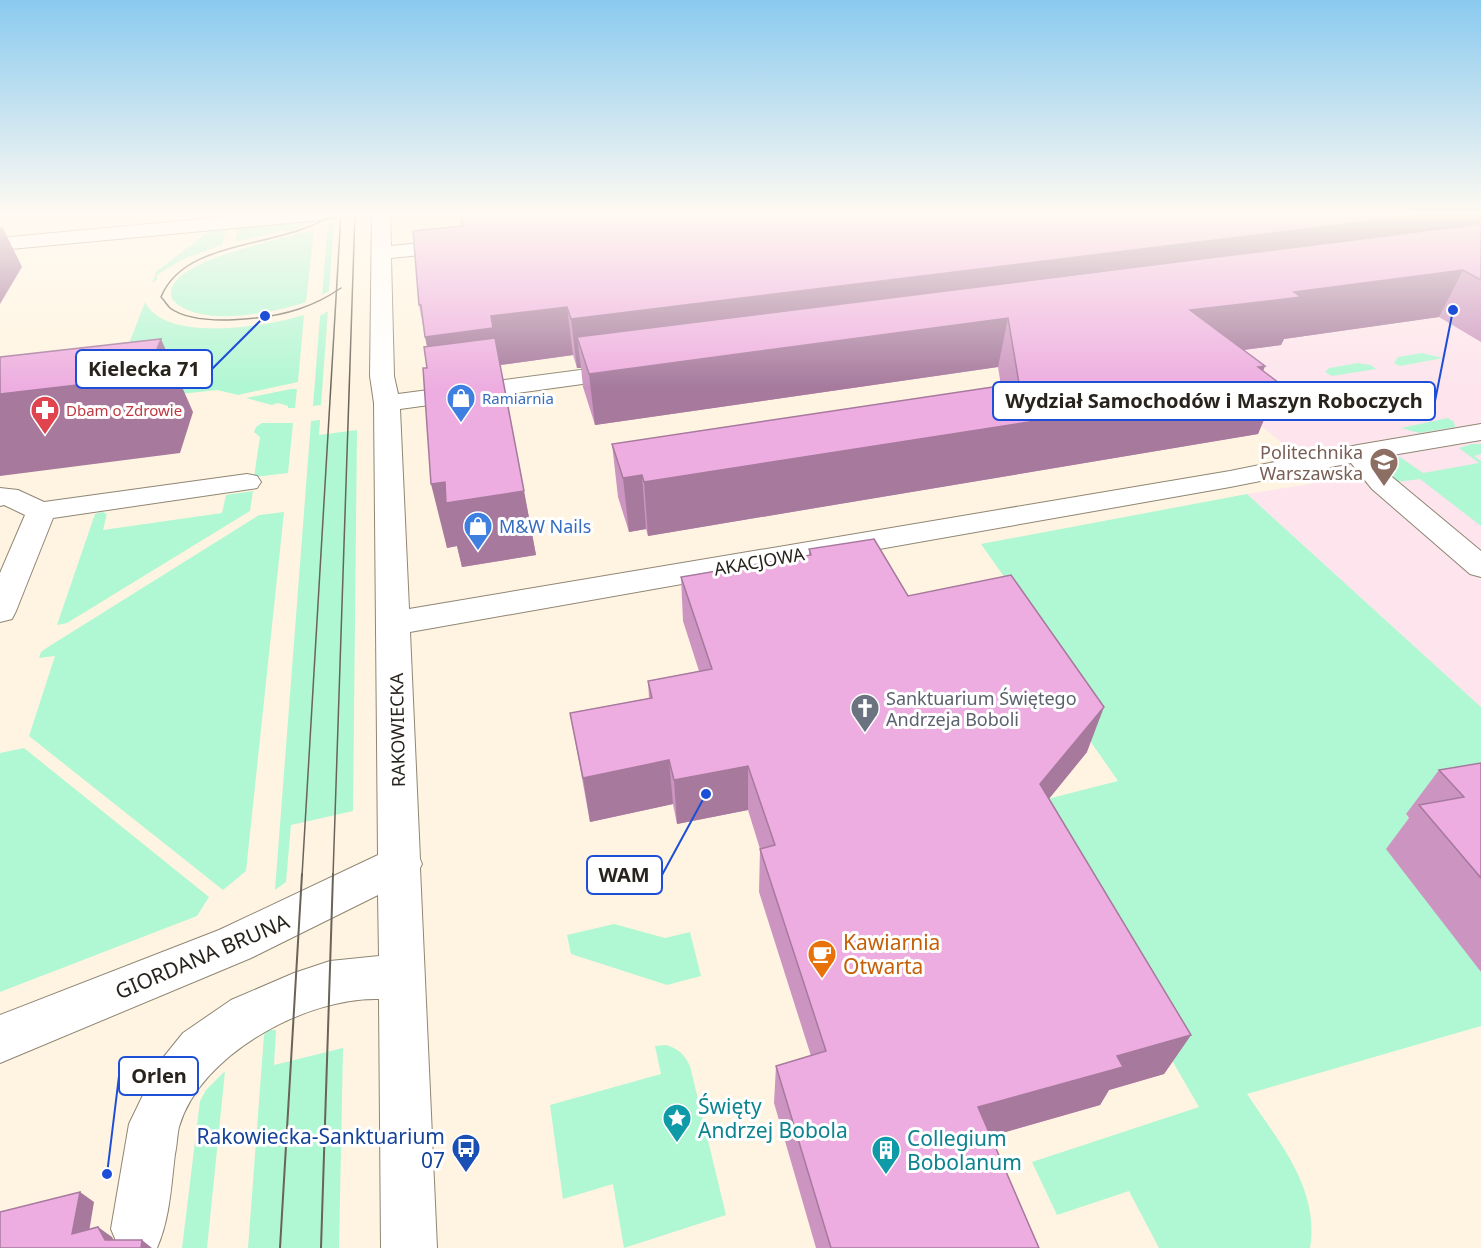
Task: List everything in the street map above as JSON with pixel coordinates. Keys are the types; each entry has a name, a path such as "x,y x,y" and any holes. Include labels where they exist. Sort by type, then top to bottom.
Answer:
{"street":[{"name":"RAKOWIECKA","path":"381,271 382,376 387,403 395,623 409,1248"},
{"path":"387,403 645,368"},
{"name":"AKACJOWA","path":"395,623 1230,479 1358,453 1481,432"},
{"path":"1358,453 1369,470 1382,483 1481,567"},
{"path":"0,497 8,496 41,511 247,482"},
{"path":"0,611 41,511"},
{"name":"GIORDANA BRUNA","path":"0,1039 235,944 400,864"},
{"path":"138,1230 154,1124 175,1081 200,1050 248,1016 294,995 330,983 366,977 403,978"}],"shaded area":[{"name":"Politechnika Warszawska","path":"1453,271 1481,271 1481,707 1247,494 1328,481 1133,320"}],"green space":[{"path":"163,271 157,275 156,278 158,278 152,284 156,272"},
{"path":"309,271 306,302 256,314 217,316 199,314 184,308 172,299 173,285 185,273"},
{"path":"324,271 330,271 329,291 322,295"},
{"path":"145,302 156,315 174,323 195,327 243,327 304,315 298,382 238,395 217,390 162,396 130,348 130,341"},
{"path":"328,311 321,405 313,406 320,316"},
{"path":"1422,353 1443,358 1400,366 1394,363 1398,357"},
{"path":"1358,363 1371,365 1376,369 1332,376 1325,372 1329,368"},
{"path":"297,389 295,408 246,398"},
{"path":"1448,418 1454,422 1455,427 1419,433 1401,428"},
{"path":"320,420 319,435 357,430 353,811 291,825 286,882 275,890 311,421"},
{"path":"262,423 293,423 288,473 254,477 260,437 254,432 256,427"},
{"path":"1481,444 1481,454 1474,456 1481,461 1481,526 1420,479 1396,482 1385,468 1388,461 1400,457 1423,473 1479,463 1459,448"},
{"path":"253,491 250,511 67,623 57,625 95,514 102,512 107,514 103,530 222,513 226,495"},
{"path":"1247,494 1481,707 1481,802 1406,815 1428,841 1481,972 1481,1026 1247,1094 1283,1148 1303,1185 1309,1205 1310,1248 1159,1248 1129,1191 1057,1215 1032,1162 1199,1107 1024,805 1118,781 1025,647 1014,591 981,544"},
{"path":"284,512 246,871 223,890 29,736 55,656 39,658 41,652 48,647 259,515"},
{"path":"24,748 209,897 197,916 0,992 0,753"},
{"path":"614,924 665,938 690,932 701,976 667,985 571,954 567,935"},
{"path":"268,1030 276,1030 274,1065 343,1048 339,1248 248,1248 264,1035"},
{"path":"666,1045 681,1052 690,1066 726,1215 624,1248 613,1184 563,1199 550,1105 661,1074 655,1046"},
{"path":"225,1071 207,1248 182,1248 200,1101 206,1090"}],"building":[{"path":"416,271 960,271 571,319 567,307 491,316 493,328 425,337 421,305 419,305"},
{"path":"1103,271 1453,271 1294,292 1301,297 1190,310 1265,366 1258,367 1279,383 644,482 642,475 623,478 612,444 1019,383 1008,318 589,374 577,337"},
{"path":"1465,271 1481,271 1481,280"},
{"path":"495,338 524,491 446,503 445,482 431,484 423,368 427,368 424,347"},
{"path":"161,339 146,377 0,394 0,357"},
{"path":"874,539 908,596 1011,575 1104,707 1040,784 1191,1035 1117,1056 1123,1067 978,1107 1039,1248 831,1248 776,1066 826,1051 760,849 775,845 748,766 674,780 669,760 583,778 570,713 652,698 648,681 712,669 681,577 811,555 809,549"},
{"path":"1481,763 1481,878 1419,805 1464,797 1439,770"},
{"path":"80,1192 72,1234 98,1227 105,1240 142,1240 141,1248 0,1248 0,1212"}],"tram line":[{"path":"181,271 174,277 161,297 170,308 197,318 233,320 286,313 321,300 336,291"},
{"path":"336,291 338,271"},
{"path":"333,876 353,271"},
{"path":"336,291 341,288"},
{"path":"302,876 336,291"},
{"path":"280,1248 302,874"},
{"path":"321,1248 333,874"}],"place":[{"name":"Wydział Samochodów i Maszyn Roboczych","path":"1453,310"},
{"name":"Kielecka 71","path":"265,316"},
{"name":"Ramiarnia","path":"461,424"},
{"name":"Dbam o Zdrowie","path":"45,436"},
{"name":"Politechnika Warszawska","path":"1384,488"},
{"name":"M&W Nails","path":"478,552"},
{"name":"Sanktuarium Świętego Andrzeja Boboli","path":"865,734"},
{"name":"WAM","path":"706,794"},
{"name":"Kawiarnia Otwarta","path":"822,980"},
{"name":"Święty Andrzej Bobola","path":"677,1144"},
{"name":"Orlen","path":"107,1174"},
{"name":"Rakowiecka-Sanktuarium 07","path":"466,1174"},
{"name":"Collegium Bobolanum","path":"886,1176"}]}
